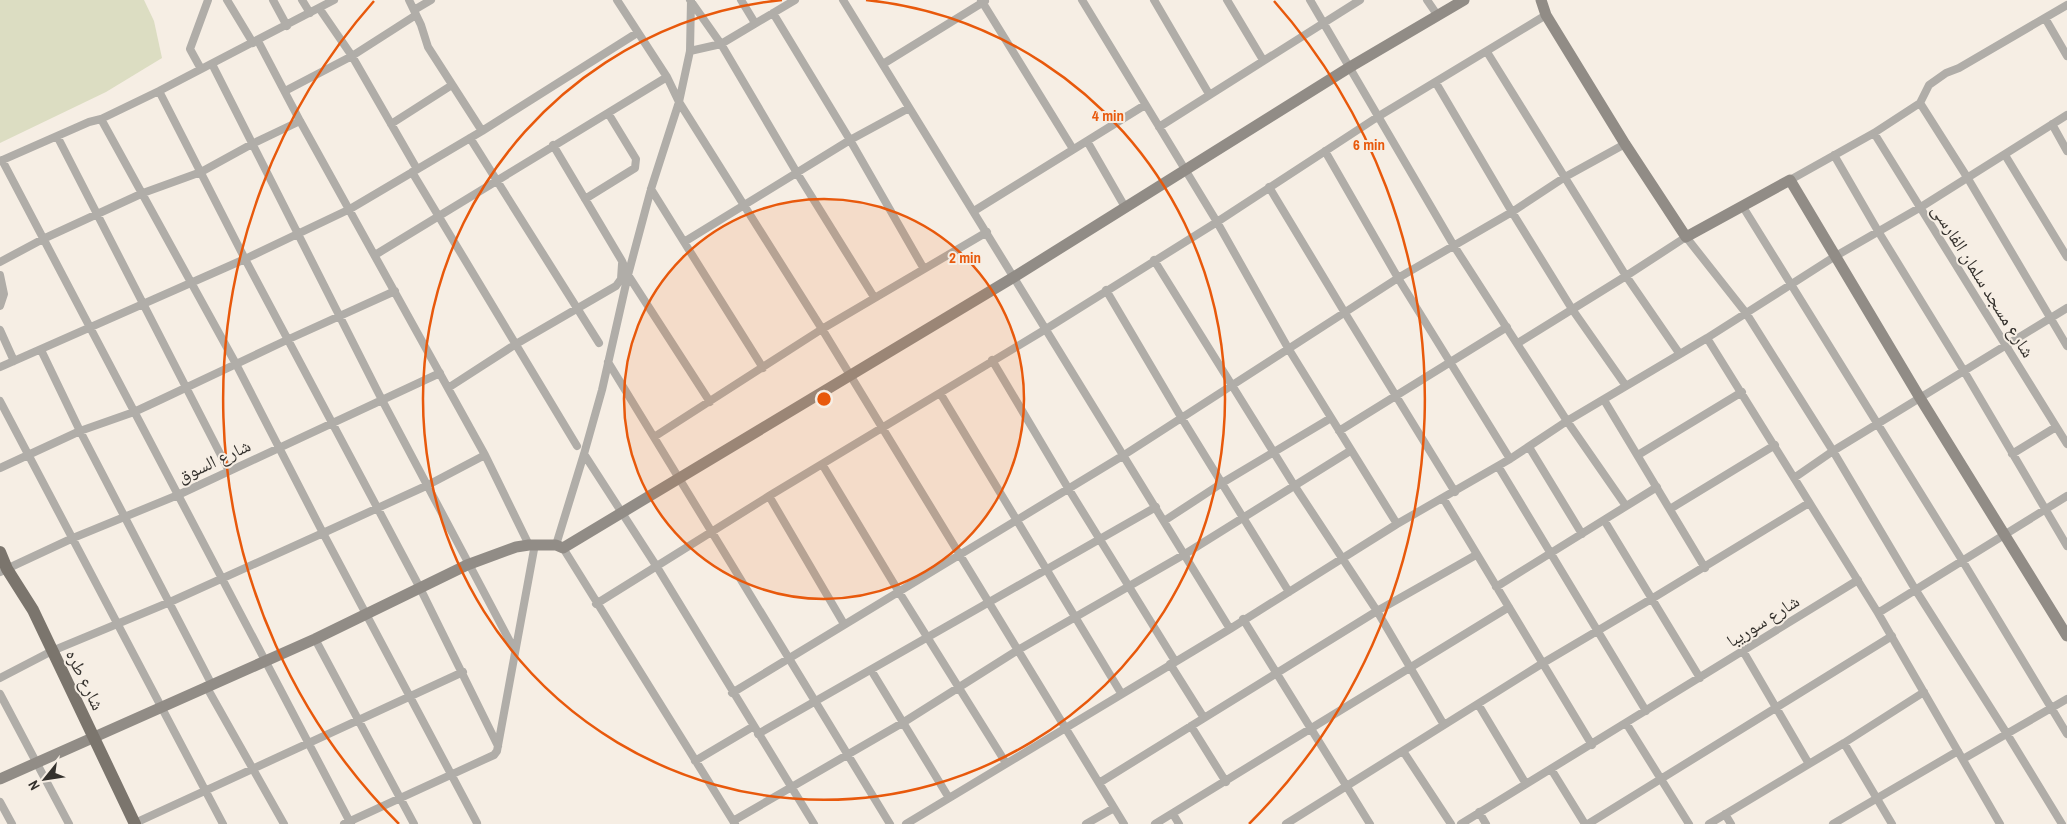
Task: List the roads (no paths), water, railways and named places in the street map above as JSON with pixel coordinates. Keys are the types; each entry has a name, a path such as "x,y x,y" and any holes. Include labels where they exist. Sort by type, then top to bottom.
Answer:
{"main road":[{"name":"شارع طره","path":"0,552 4,571 33,610 134,824"}],"street":[{"path":"199,0 204,10"},
{"path":"201,70 190,50 208,0"},
{"path":"227,0 255,42 285,91 532,544 498,746 494,755 348,823 265,660 1,161 101,119 159,91 255,42 288,26 334,0"},
{"path":"273,0 288,26"},
{"path":"302,0 310,13"},
{"path":"409,0 428,47 482,131"},
{"path":"285,91 352,56 431,0"},
{"path":"616,0 667,77 679,102 822,329 1124,824"},
{"path":"691,0 721,44 874,298"},
{"path":"691,0 690,51 679,102 650,188 608,362 560,547 734,823 959,689 1018,650 1185,554 1243,516 1350,451"},
{"path":"741,0 755,23"},
{"path":"690,51 721,44 795,0"},
{"path":"843,0 1230,629"},
{"path":"1082,0 1217,222 1288,348 1350,451 1397,524"},
{"path":"1154,0 1209,94"},
{"path":"1227,0 1263,60"},
{"path":"1310,0 1454,246 1567,421 1626,506"},
{"path":"1159,127 1360,0"},
{"path":"1427,0 1438,16"},
{"path":"0,779 209,684 315,639 467,565 516,547 532,544 560,547 680,479 1014,276 1350,67 1464,0"},
{"path":"1541,0 1546,15 1686,236 1746,313 1832,451 1915,590 2062,824"},
{"path":"883,64 983,1 1073,149"},
{"path":"1518,343 1626,276 1686,236 1743,207 1874,133 1920,103 1929,85 1935,80 2067,5"},
{"path":"319,8 352,56 439,216 577,446"},
{"path":"773,13 850,140 924,269"},
{"path":"596,604 712,531 1046,329 1217,222 1379,116 1546,15"},
{"path":"2044,18 2067,56"},
{"path":"0,367 246,259 350,208 482,131 637,33"},
{"path":"1487,52 1626,276 1679,354"},
{"path":"212,64 426,486 515,651"},
{"path":"375,255 667,77"},
{"path":"1436,83 1572,309 1626,386"},
{"path":"390,124 452,84"},
{"path":"159,91 420,588 498,746"},
{"path":"1920,103 1967,177 2067,346"},
{"path":"974,211 1146,105"},
{"path":"684,242 850,140 909,108"},
{"path":"585,199 634,168 636,164 636,159 608,113"},
{"path":"906,824 1172,662 1230,629 1397,524 1510,459 1567,421 1707,338 1834,257 1920,207 2067,115"},
{"path":"101,119 236,364 477,824"},
{"path":"0,262 96,214 143,193 201,172 252,144 300,121"},
{"path":"2052,124 2067,151"},
{"name":"شارع مسجد سلمان الفارسى","path":"1874,133 2067,444"},
{"path":"57,136 229,471"},
{"path":"470,138 600,343"},
{"path":"1087,141 1125,207"},
{"path":"732,693 958,554 1124,455 1398,278 1512,212 1565,177 1626,144"},
{"path":"553,145 622,261 628,275 710,402"},
{"path":"1325,151 1398,278 1510,459"},
{"path":"1834,155 2067,546"},
{"path":"2005,155 2067,257"},
{"path":"1790,180 1834,257 2067,636"},
{"path":"1269,187 1344,313 1455,492"},
{"path":"650,188 763,368"},
{"path":"1743,207 1962,560 2067,734"},
{"path":"654,437 822,329 987,232"},
{"path":"1154,260 1294,485 1344,558 1444,725"},
{"path":"448,388 516,344 619,283 622,261"},
{"path":"0,275 4,294 0,306"},
{"path":"1106,290 1288,592"},
{"path":"0,468 80,431 134,412 186,389 289,339 395,291"},
{"path":"1794,478 1832,451 2067,308"},
{"path":"1339,431 1507,327"},
{"path":"0,330 14,361"},
{"path":"1707,338 1892,636 2000,824"},
{"path":"40,350 80,431 170,602 252,769 284,824"},
{"path":"992,360 1128,586 1204,718"},
{"path":"608,362 890,824"},
{"name":"شارع السوق","path":"4,571 73,538 178,495 440,373"},
{"path":"1638,455 1742,392"},
{"path":"940,393 1121,693"},
{"path":"1604,400 1705,568"},
{"path":"0,401 224,824"},
{"path":"1164,521 1222,483 1331,418"},
{"path":"2012,454 2056,426"},
{"path":"1670,509 1775,445"},
{"path":"1529,447 1582,534"},
{"path":"584,454 657,567 732,693 814,824"},
{"path":"0,678 52,651 170,602 426,486 485,455"},
{"path":"822,464 899,592 1006,763"},
{"path":"1498,466 1646,711"},
{"path":"1496,587 1657,488"},
{"path":"770,496 844,624"},
{"path":"1878,613 2067,496"},
{"path":"1443,498 1592,745"},
{"path":"1286,824 1295,822 1347,786 1543,662 1705,568 1809,503"},
{"path":"758,734 1156,507"},
{"path":"1604,520 1700,678"},
{"path":"1099,783 1377,612 1476,555"},
{"name":"شارع سوريبا","path":"1461,824 1858,580"},
{"path":"1155,824 1509,607"},
{"path":"1244,619 1370,824"},
{"path":"1551,769 1587,824 1892,636"},
{"path":"315,639 414,824"},
{"path":"1742,651 1809,764"},
{"path":"871,670 949,798"},
{"path":"134,824 463,672"},
{"path":"1709,824 1844,743 1924,692"},
{"path":"0,694 69,824"},
{"path":"1964,759 2067,700"},
{"path":"1478,704 1526,784"},
{"path":"1626,723 1689,824"},
{"path":"695,761 754,726"},
{"path":"1191,726 1226,782"},
{"path":"1844,743 1892,824"},
{"path":"1404,751 1450,824"},
{"path":"1833,824 1958,751"},
{"path":"0,802 12,824"},
{"path":"1086,824 1114,808"},
{"path":"1479,812 1486,824"},
{"path":"1172,814 1179,824"},
{"path":"1725,814 1731,824"}]}
